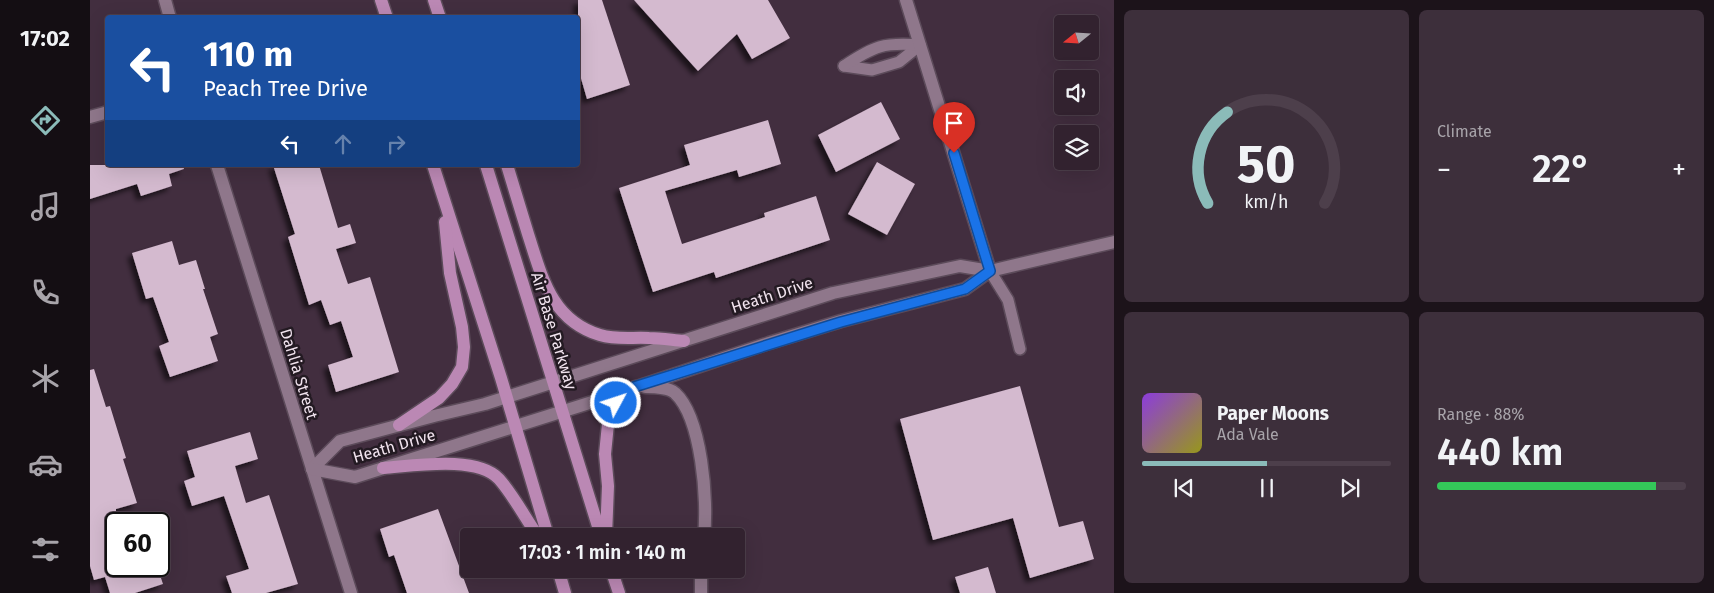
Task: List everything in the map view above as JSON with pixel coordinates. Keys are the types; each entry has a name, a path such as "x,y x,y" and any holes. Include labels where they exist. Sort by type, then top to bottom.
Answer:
{"main road":[{"path":"381,0 385,15"},
{"path":"434,0 439,15"},
{"path":"434,167 546,528"},
{"name":"Air Base Parkway","path":"487,167 599,528"},
{"path":"508,167 544,282 554,301 569,318 584,329 601,336 625,339 649,338 684,341"},
{"path":"399,425 439,398 452,384 462,367 464,347 462,327 450,272 443,197"},
{"path":"606,528 608,486 606,454 608,424 616,403 634,387"},
{"path":"383,468 457,464 479,467 497,477 533,528"},
{"path":"561,578 566,593"},
{"path":"615,578 619,593"}],"street":[{"path":"165,0 169,15"},
{"path":"906,0 990,271"},
{"path":"90,117 105,113"},
{"name":"Dahlia Street","path":"218,167 351,593"},
{"name":"Heath Drive","path":"312,469 355,477 841,322 965,289 990,271 1114,242"},
{"name":"Heath Drive","path":"312,469 340,442 485,404 833,293 960,266 990,271"},
{"path":"634,387 657,387 674,392 688,411 697,442 704,484 704,528"},
{"path":"701,578 701,593"}],"lane":[{"path":"893,43 920,45 899,62 872,70 844,66 866,51 893,43"},
{"path":"990,271 1008,300 1020,349"}],"building":[{"path":"578,0 602,0 630,85 587,99 580,75 580,15 578,15"},
{"path":"634,0 768,0 790,38 752,59 737,34 698,71"},
{"path":"881,102 900,139 836,172 818,135"},
{"path":"768,120 781,164 739,177 737,170 665,191 682,244 765,217 764,213 816,196 830,240 716,278 714,272 653,292 619,188 690,165 684,145"},
{"path":"877,162 915,184 887,235 848,214"},
{"path":"90,165 105,165 105,167 184,167 184,169 169,174 172,186 141,196 137,184 90,199"},
{"path":"274,167 320,167 338,228 350,224 356,243 336,249 348,284 370,277 399,372 336,392 328,365 353,357 341,321 330,325 321,300 309,305 288,237 295,234"},
{"path":"172,241 179,265 196,260 205,289 203,289 218,334 210,337 218,361 170,377 159,346 169,342 153,297 146,299 132,253"},
{"path":"94,369 106,407 110,406 126,458 123,459 137,503 116,509 116,512 105,512 105,577 94,580 90,566 90,370"},
{"path":"1020,386 1059,527 1083,521 1094,559 1030,578 1013,518 933,540 900,419"},
{"path":"250,432 258,459 235,466 246,503 269,495 298,584 266,593 232,593 226,576 249,569 224,496 192,506 184,481 195,477 187,451"},
{"path":"438,509 460,569 460,578 463,578 469,593 407,593 394,555 389,557 380,529"},
{"path":"988,567 996,593 960,593 955,577"},
{"path":"105,577 161,577 163,584 135,593 110,593"}],"route":[{"path":"616,403 634,387 770,343 965,289 990,271 954,153"}]}
